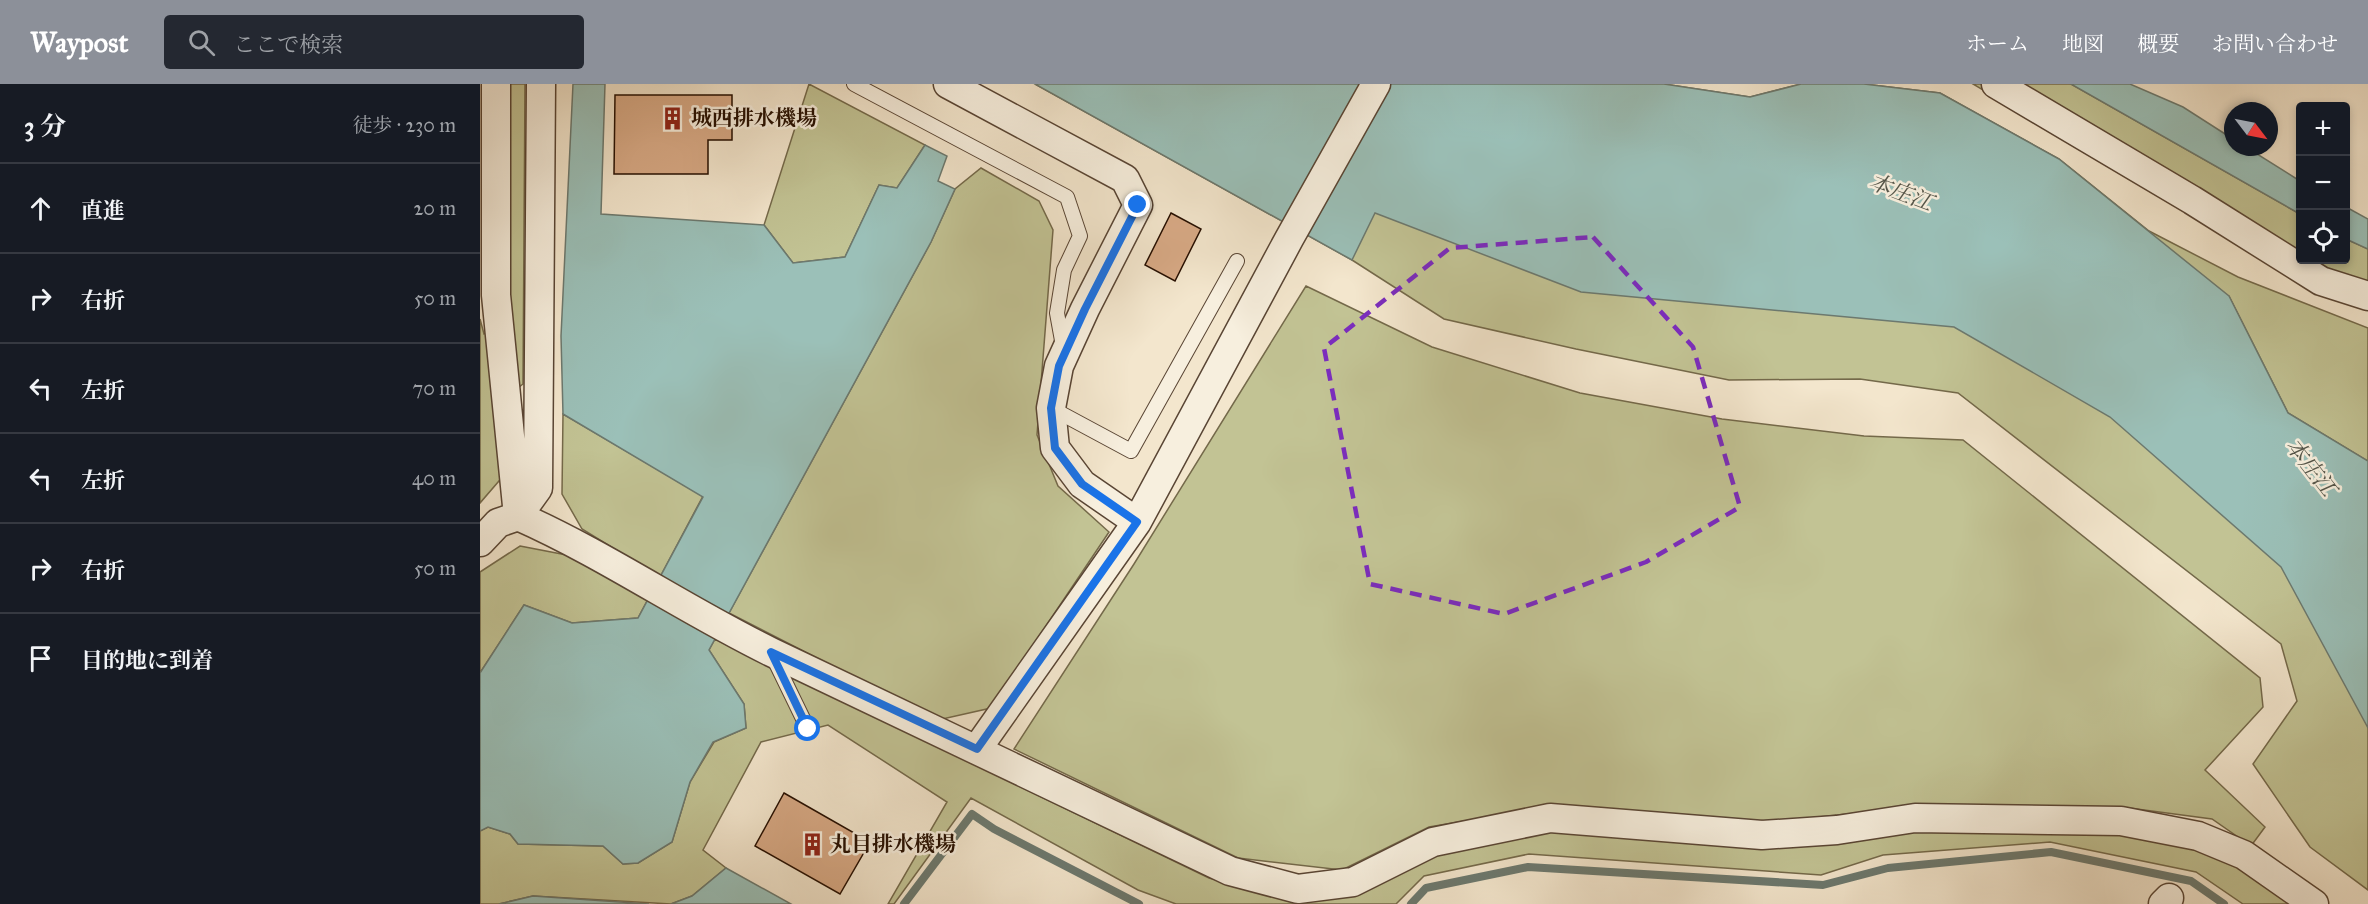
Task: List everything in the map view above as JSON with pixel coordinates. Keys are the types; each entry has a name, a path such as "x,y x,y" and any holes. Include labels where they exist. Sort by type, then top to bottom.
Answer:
{"street":[{"path":"496,84 488,290 518,516"},
{"path":"480,542 498,523 518,516 538,488 541,84"},
{"path":"948,84 1125,179 1138,205 1059,366 1051,408 1055,448 1082,484 1137,522"},
{"path":"977,749 1137,522 1289,239 1376,84"},
{"path":"1996,84 2192,200 2321,281 2368,296"},
{"path":"518,516 564,536 735,635 1230,871 1298,889 1353,882 1433,842 1550,818 1762,835 1837,830 1915,818 2110,821 2198,836 2244,855 2314,904"}],"lane":[{"path":"854,84 1067,197 1080,236 1064,270 1057,313 1065,354"},
{"path":"1051,408 1131,451 1237,261"},
{"path":"771,652 808,729"}],"highlighted area":[{"path":"1593,237 1693,347 1740,507 1646,562 1504,614 1370,584 1324,348 1450,248"}],"green space":[{"path":"506,84 525,84 523,384 495,406 505,474 480,503 480,319 484,334 506,323"},
{"path":"809,84 925,145 897,188 879,185 845,257 793,263 764,225"},
{"path":"1035,84 1822,230 2190,408 2368,674 2368,890 2310,847 2253,764 2297,701 2281,644 1958,393 1860,379 1729,380 1444,319 1352,260"},
{"path":"1664,84 1750,97 1801,84 1864,84 1940,93 2059,159 2149,231 2238,277 2368,328 2368,461 2288,413 2229,296 1739,136"},
{"path":"1973,84 2071,84 2296,212 2296,264 2350,264 2350,241 2368,249 2368,304 2228,235"},
{"path":"981,168 1039,201 1053,230 1037,435 1058,486 1109,532 991,708 938,720 729,613 931,242 955,189"},
{"path":"1306,286 1432,347 1580,393 1722,419 1864,436 1963,440 2260,678 2263,707 2205,770 2265,827 2251,846 2212,819 2129,808 1923,806 1770,822 1558,805 1429,827 1342,870 1238,858 1014,749 1134,564"},
{"path":"563,414 703,496 660,577 582,529 562,494"},
{"path":"520,546 577,557 648,599 638,618 572,623 524,605 480,673 480,572"},
{"path":"715,639 1209,878 1294,901 1436,849 1547,826 2121,829 2207,848 2297,904 2243,904 2196,872 2050,842 1883,855 1821,875 1529,854 1424,876 1396,904 1176,904 1138,890 971,798 894,904 888,904 947,802 828,725 761,742 703,850 726,868 692,896 671,904 533,896 499,904 480,904 480,831 488,827 510,834 518,844 603,846 623,864 638,863 672,842 690,782 714,742 746,728 744,704 709,650"}],"water":[{"path":"573,84 605,84 601,214 764,225 793,263 845,257 879,185 897,188 925,145 947,156 938,181 955,189 931,242 709,650 744,704 746,728 713,742 690,782 672,842 638,863 623,864 603,846 518,844 510,834 488,827 480,831 480,673 524,605 572,623 638,618 703,497 563,414 561,336"},
{"name":"本庄江","path":"1035,84 1664,84 1750,97 1801,84 1864,84 1940,93 2059,159 2229,296 2288,413 2368,461 2368,728 2281,567 2110,417 1954,327 1581,292 1375,213 1352,260"},
{"path":"2071,84 2130,84 2183,107 2224,133 2224,156 2260,156 2296,178 2296,212"},
{"path":"2350,209 2368,219 2368,249 2350,241"},
{"path":"726,868 791,904 671,904 692,896"},
{"path":"533,896 649,904 499,904"}],"building":[{"name":"城西排水機場","path":"615,95 732,95 732,140 708,140 708,174 614,174"},
{"path":"1171,213 1201,229 1175,281 1145,265"},
{"name":"丸目排水機場","path":"784,793 870,842 840,894 755,846"}],"waterway":[{"path":"904,904 972,814 994,829 1139,904"},
{"path":"1411,904 1426,888 1528,867 1823,885 1888,868 2051,852 2191,881 2224,904"}],"place":[{"name":"城西排水機場","path":"673,118"},
{"name":"丸目排水機場","path":"812,844"}],"route":[{"path":"808,729 771,652 977,749 1137,522 1082,484 1055,448 1051,408 1059,366 1138,205"}]}
